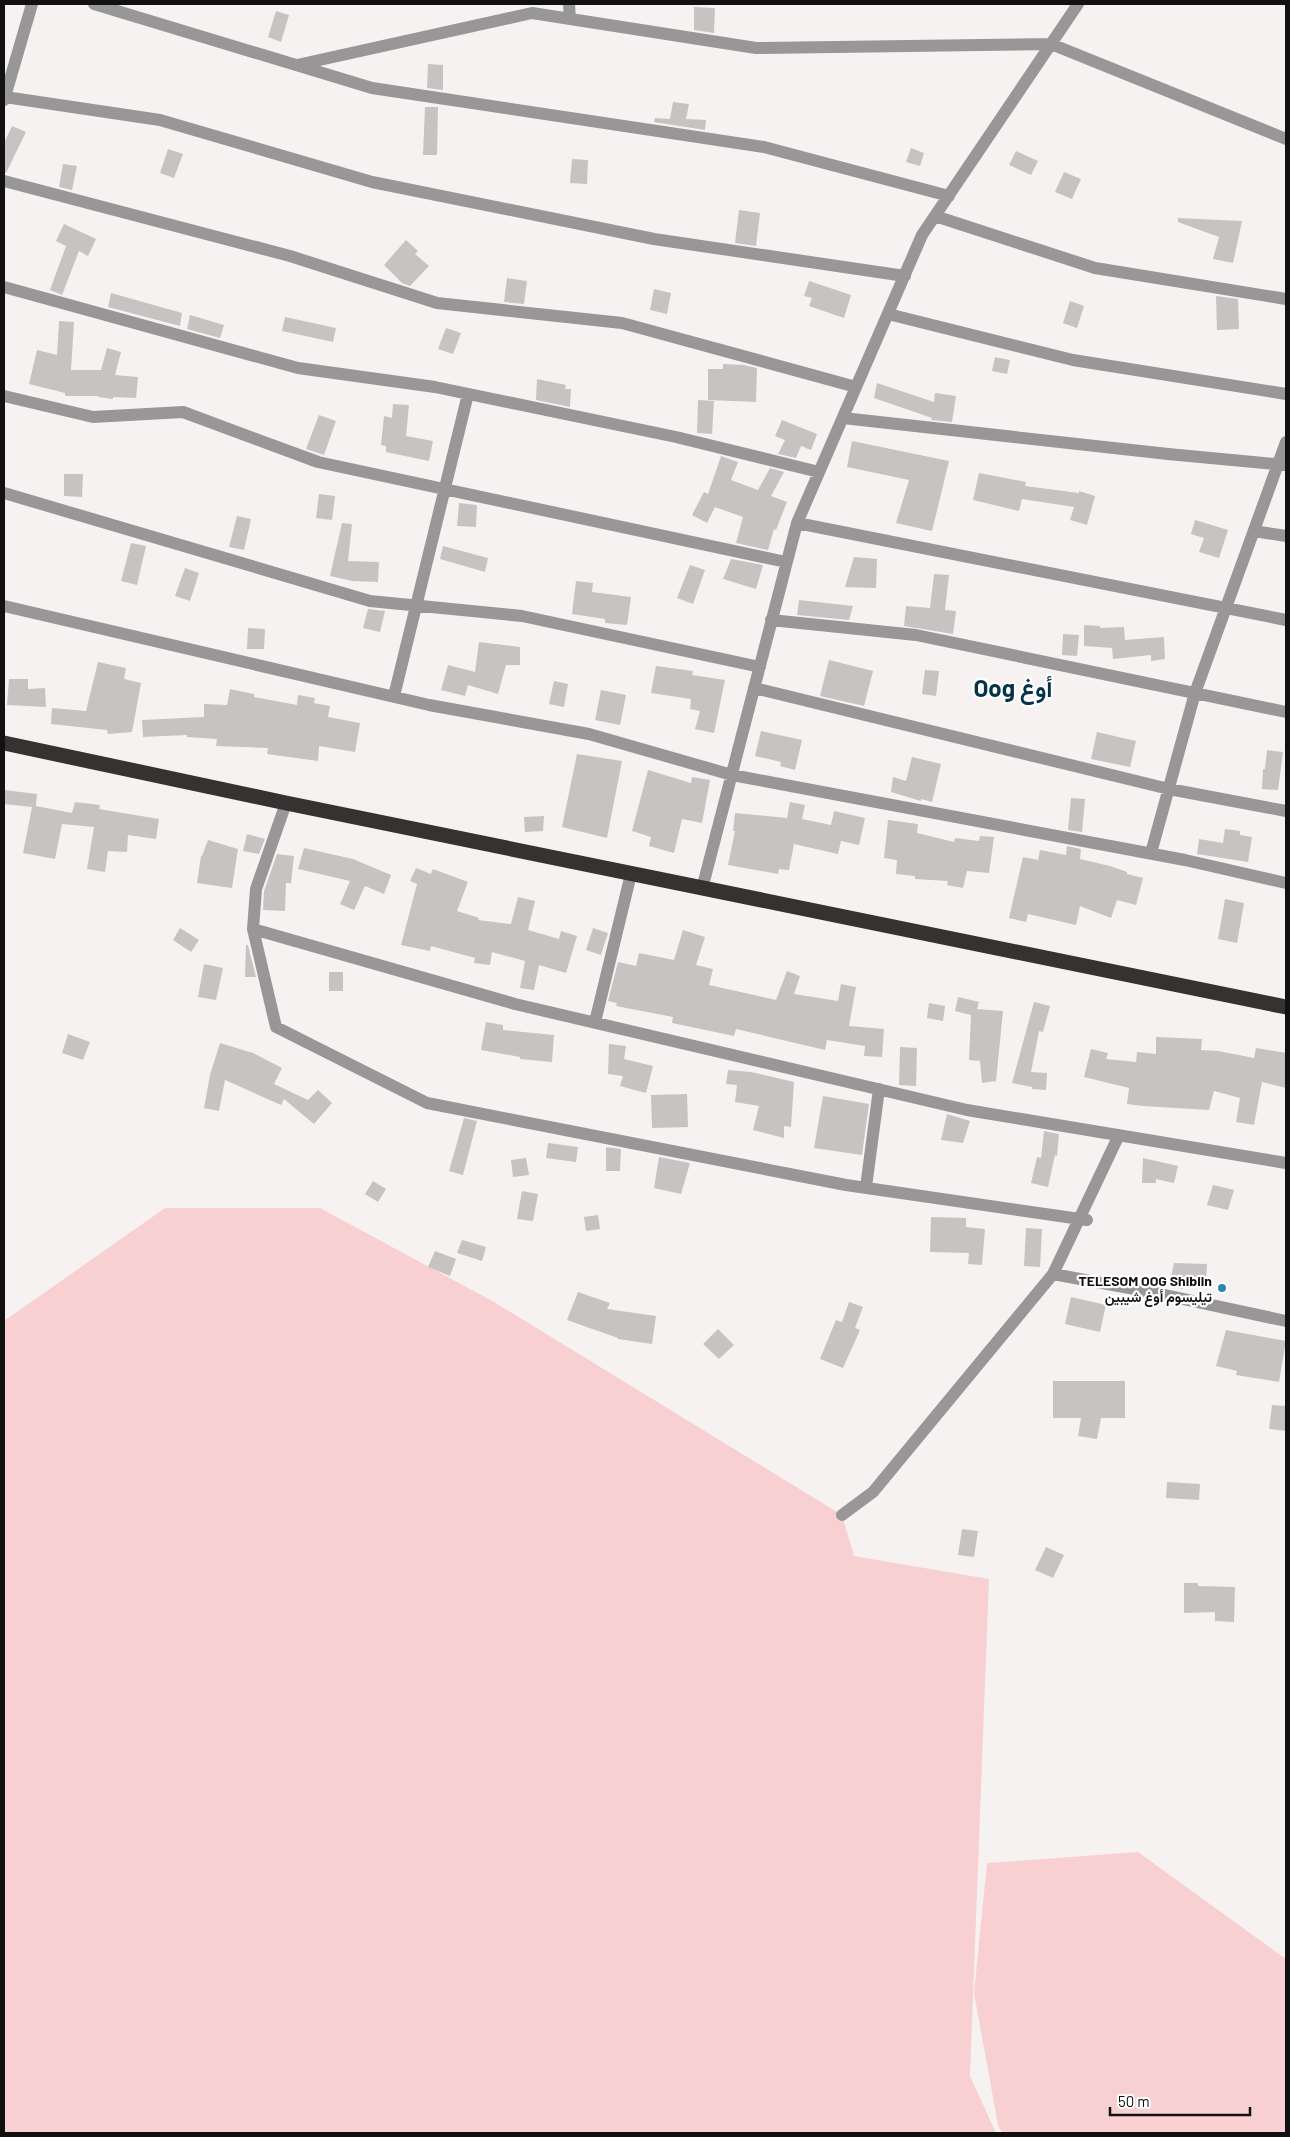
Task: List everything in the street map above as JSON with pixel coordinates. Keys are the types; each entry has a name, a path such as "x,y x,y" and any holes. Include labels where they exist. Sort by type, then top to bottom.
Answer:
{"highway":[{"path":"4,743 286,804 1286,1006"}],"street":[{"path":"32,4 4,98 160,120 372,182 654,239 904,276"},
{"path":"94,4 372,88 764,147 949,196"},
{"path":"569,4 570,19"},
{"path":"702,888 786,562 797,524 819,472 922,235 1078,4"},
{"path":"297,65 532,14 756,48 1051,44 1286,140"},
{"path":"4,181 290,256 437,303 622,323 856,387"},
{"path":"935,216 1095,268 1286,299"},
{"path":"4,287 298,368 468,394 676,437 819,472"},
{"path":"888,314 1073,360 1286,394"},
{"path":"394,696 468,394"},
{"path":"4,396 93,417 183,412 318,462 786,562"},
{"path":"843,418 1168,454 1286,465"},
{"path":"1151,853 1195,693 1286,442"},
{"path":"4,493 370,602 522,616 760,666"},
{"path":"797,524 1286,620"},
{"path":"1254,531 1286,536"},
{"path":"4,606 394,696 589,734 732,775 1151,853 1286,883"},
{"path":"772,620 916,635 1286,712"},
{"path":"754,688 1168,789 1286,811"},
{"path":"286,804 256,888 253,929 276,1027 428,1102 659,1149 866,1187 1083,1219"},
{"path":"595,1022 631,874"},
{"path":"253,929 515,1004 967,1110 1286,1163"},
{"path":"866,1187 879,1089"},
{"path":"842,1515 873,1492 1053,1274 1083,1219 1118,1135"},
{"path":"1053,1274 1146,1291 1286,1321"}],"shaded area":[{"path":"165,1208 320,1208 494,1302 842,1515 854,1556 989,1579 970,2076 996,2133 4,2133 4,1321"},
{"path":"1138,1852 1286,1959 1286,2133 1002,2133 998,2125 974,1993 987,1863"}],"building":[{"path":"694,7 715,8 714,33 694,30"},
{"path":"276,11 289,15 281,42 268,37"},
{"path":"428,64 443,65 443,90 427,88"},
{"path":"673,102 689,104 686,119 706,120 705,130 654,122 655,118 670,119"},
{"path":"425,107 438,107 437,155 423,155"},
{"path":"12,126 26,132 6,173 4,173 4,143"},
{"path":"911,148 924,153 920,166 906,162"},
{"path":"168,149 183,154 174,178 160,173"},
{"path":"1016,151 1038,161 1031,175 1009,165"},
{"path":"572,159 588,160 587,184 570,183"},
{"path":"63,164 77,166 72,190 59,187"},
{"path":"1064,172 1081,179 1072,199 1055,192"},
{"path":"739,210 760,213 756,246 735,243"},
{"path":"1178,218 1242,221 1233,263 1213,259 1219,237 1178,222"},
{"path":"64,224 96,239 88,256 79,251 62,295 50,290 66,246 56,241"},
{"path":"406,240 418,251 415,254 429,266 410,286 402,283 384,265"},
{"path":"507,278 527,281 524,304 504,302"},
{"path":"809,281 851,295 844,318 809,306 812,298 804,296"},
{"path":"654,289 671,293 667,314 650,310"},
{"path":"111,293 182,313 180,326 108,307"},
{"path":"1216,296 1238,299 1239,329 1217,330"},
{"path":"1070,301 1084,306 1077,328 1063,323"},
{"path":"190,315 224,325 220,338 187,329"},
{"path":"285,317 336,328 333,342 282,331"},
{"path":"59,321 74,322 71,370 101,370 107,348 121,352 115,375 138,377 136,398 113,397 113,399 98,396 65,396 65,393 29,384 37,350 57,355"},
{"path":"446,328 461,333 453,354 438,349"},
{"path":"995,357 1010,360 1007,374 992,371"},
{"path":"723,364 757,368 756,402 708,400 708,369 723,369"},
{"path":"537,379 566,385 565,389 571,389 570,407 536,400"},
{"path":"877,383 934,402 935,393 956,396 952,422 931,420 932,418 874,398"},
{"path":"698,400 714,401 712,434 697,433"},
{"path":"393,404 409,405 406,436 433,441 429,461 386,452 386,446 381,445 384,416 392,418"},
{"path":"319,415 336,421 324,455 306,449"},
{"path":"782,420 817,434 811,450 801,446 796,458 778,454 785,440 775,436"},
{"path":"852,441 949,461 932,531 896,523 909,480 847,467"},
{"path":"721,456 738,462 731,480 758,490 770,468 784,472 771,496 787,502 776,530 774,529 768,550 736,543 743,517 715,507 707,523 692,515 704,492 708,494"},
{"path":"979,473 1026,482 1025,486 1079,493 1079,491 1095,496 1087,525 1070,520 1074,507 1022,499 1019,511 973,500"},
{"path":"64,474 83,474 82,497 64,496"},
{"path":"319,494 335,496 332,520 316,518"},
{"path":"459,503 477,505 476,527 457,526"},
{"path":"237,516 251,519 244,550 229,547"},
{"path":"1195,520 1228,530 1219,558 1199,552 1204,538 1191,534"},
{"path":"342,523 352,524 348,561 379,562 378,582 352,581 330,576"},
{"path":"131,543 146,546 137,585 121,581"},
{"path":"443,546 488,558 485,572 440,559"},
{"path":"854,557 877,559 876,588 845,587"},
{"path":"731,559 763,565 756,589 723,579"},
{"path":"690,565 705,570 693,604 677,598"},
{"path":"185,568 199,573 190,601 175,596"},
{"path":"934,574 949,575 945,610 956,611 953,634 904,626 906,606 930,608"},
{"path":"576,581 593,583 592,592 631,597 627,625 605,623 605,619 572,614"},
{"path":"799,600 853,606 849,620 797,615"},
{"path":"368,609 385,611 380,632 363,628"},
{"path":"1084,625 1100,626 1100,628 1124,627 1125,640 1164,637 1165,659 1151,661 1151,655 1113,659 1112,648 1084,646"},
{"path":"248,628 265,629 264,649 247,649"},
{"path":"1063,634 1079,635 1077,656 1062,655"},
{"path":"479,642 520,647 520,665 506,665 498,694 468,685 465,696 441,690 448,665 475,672"},
{"path":"829,660 873,671 864,706 820,696"},
{"path":"98,662 126,668 124,679 141,683 132,732 108,734 107,730 51,724 52,708 86,711"},
{"path":"656,666 693,671 692,675 725,680 714,733 695,729 700,711 690,709 691,699 651,693"},
{"path":"925,670 939,671 936,696 922,694"},
{"path":"9,679 28,679 28,689 45,688 46,707 7,705"},
{"path":"554,681 568,684 564,707 549,704"},
{"path":"230,689 254,694 254,697 297,705 298,695 315,698 314,703 330,706 328,717 360,723 355,752 319,746 318,761 267,754 268,748 216,746 217,739 187,737 187,735 143,737 142,720 204,717 204,704 227,705"},
{"path":"601,690 626,695 620,725 595,720"},
{"path":"761,731 802,740 795,770 780,766 781,762 755,756"},
{"path":"1097,732 1136,741 1130,767 1091,759"},
{"path":"1267,750 1283,752 1278,790 1262,789 1263,769 1265,769"},
{"path":"577,754 622,761 607,838 562,827"},
{"path":"912,757 941,764 932,802 921,799 921,801 891,792 893,777 906,781"},
{"path":"648,770 691,783 692,777 710,780 702,823 682,819 674,853 649,846 651,837 632,831"},
{"path":"4,790 37,794 36,806 72,813 75,802 100,805 99,809 159,819 156,839 128,835 127,852 108,851 105,872 87,869 94,827 62,824 55,859 23,853 32,807 4,804"},
{"path":"1071,798 1085,799 1082,832 1068,830"},
{"path":"790,802 805,805 802,819 831,825 834,811 865,818 859,845 841,841 838,854 794,844 789,870 779,869 778,874 728,865 735,831 733,831 735,813 787,818"},
{"path":"544,816 543,831 525,832 524,817"},
{"path":"888,820 918,824 917,833 954,842 955,838 979,841 980,836 994,837 989,873 967,871 963,888 947,885 948,881 915,879 915,876 896,874 897,860 884,858"},
{"path":"1225,829 1240,831 1240,835 1252,837 1248,862 1197,854 1199,839 1223,843"},
{"path":"247,834 265,839 259,854 243,851"},
{"path":"208,840 238,849 232,888 197,883 201,856"},
{"path":"1067,846 1081,849 1080,859 1110,866 1127,872 1127,874 1143,878 1136,905 1117,900 1111,918 1080,906 1076,925 1028,914 1026,922 1009,918 1023,857 1038,860 1040,850 1066,855"},
{"path":"304,848 353,859 391,875 384,894 365,886 354,910 340,904 350,881 298,869"},
{"path":"277,854 294,856 291,883 286,883 285,911 263,910 264,891"},
{"path":"416,868 431,874 433,869 468,882 457,911 479,918 478,920 511,924 518,897 535,901 528,930 559,939 561,931 577,936 566,973 539,965 534,990 520,988 525,961 492,952 490,965 474,963 475,958 431,946 430,951 401,945 417,884 410,881"},
{"path":"1225,899 1244,903 1237,943 1218,939"},
{"path":"180,928 199,940 191,952 173,940"},
{"path":"593,928 608,933 601,955 586,950"},
{"path":"683,930 705,937 696,965 713,969 709,985 776,1000 787,971 800,976 794,994 838,1001 841,984 856,987 849,1026 884,1029 882,1057 864,1056 865,1046 827,1040 825,1050 736,1029 734,1036 672,1023 673,1017 616,1006 617,1003 608,1001 618,962 636,966 639,953 674,960"},
{"path":"246,945 248,945 256,977 245,977"},
{"path":"204,964 223,968 216,1000 198,997"},
{"path":"329,972 343,972 343,991 329,991"},
{"path":"958,997 979,1002 977,1009 1003,1011 996,1081 982,1083 980,1061 969,1060 971,1015 955,1011"},
{"path":"1034,1002 1050,1006 1043,1032 1039,1031 1031,1072 1047,1073 1046,1090 1032,1089 1032,1087 1012,1083"},
{"path":"929,1003 945,1006 943,1021 927,1018"},
{"path":"486,1022 503,1025 503,1030 554,1035 552,1062 520,1059 520,1057 481,1050"},
{"path":"68,1034 90,1042 83,1060 62,1053"},
{"path":"1156,1037 1202,1039 1201,1050 1218,1051 1254,1058 1256,1048 1286,1053 1286,1088 1262,1082 1254,1125 1236,1122 1240,1098 1214,1091 1209,1110 1127,1104 1129,1088 1084,1077 1091,1049 1108,1053 1106,1059 1136,1062 1137,1052 1156,1054"},
{"path":"220,1043 253,1053 282,1068 274,1084 308,1100 318,1090 332,1103 314,1124 284,1099 281,1105 225,1080 219,1111 204,1108 210,1075"},
{"path":"609,1044 626,1046 624,1059 653,1066 646,1093 620,1086 623,1076 608,1074"},
{"path":"900,1047 917,1048 916,1086 899,1085"},
{"path":"728,1070 751,1072 794,1082 791,1127 784,1126 784,1138 753,1130 759,1106 735,1102 737,1085 726,1084"},
{"path":"687,1094 688,1127 652,1128 651,1095"},
{"path":"823,1096 869,1104 862,1155 814,1148"},
{"path":"947,1114 970,1121 963,1143 941,1140"},
{"path":"464,1118 477,1121 463,1175 449,1171"},
{"path":"1044,1131 1059,1134 1057,1156 1055,1155 1048,1187 1031,1183 1037,1157 1041,1158"},
{"path":"548,1143 578,1147 576,1162 546,1158"},
{"path":"606,1147 621,1149 620,1171 606,1171"},
{"path":"659,1157 690,1163 681,1194 654,1188"},
{"path":"526,1158 529,1175 513,1177 511,1160"},
{"path":"1143,1158 1178,1166 1174,1183 1156,1179 1156,1183 1142,1183"},
{"path":"373,1181 386,1189 378,1202 365,1194"},
{"path":"1213,1185 1234,1190 1228,1210 1207,1205"},
{"path":"522,1191 538,1194 533,1221 517,1219"},
{"path":"598,1215 600,1229 586,1231 584,1217"},
{"path":"931,1217 966,1218 966,1227 985,1229 982,1265 968,1264 969,1253 930,1252"},
{"path":"1026,1228 1042,1229 1040,1267 1024,1266"},
{"path":"462,1240 486,1247 482,1261 457,1253"},
{"path":"435,1251 456,1259 450,1276 428,1267"},
{"path":"1174,1263 1207,1264 1206,1282 1185,1281 1183,1289 1169,1286"},
{"path":"578,1292 610,1303 607,1309 656,1316 652,1344 618,1339 567,1320"},
{"path":"1071,1297 1106,1305 1100,1332 1065,1324"},
{"path":"849,1302 863,1307 855,1328 860,1330 843,1368 820,1359 836,1320 842,1322"},
{"path":"718,1329 734,1345 719,1359 703,1344"},
{"path":"1226,1330 1286,1341 1279,1382 1236,1375 1237,1371 1216,1366"},
{"path":"1053,1381 1125,1381 1125,1418 1101,1418 1097,1439 1078,1436 1081,1418 1053,1418"},
{"path":"1272,1405 1286,1406 1286,1431 1269,1429"},
{"path":"1167,1482 1200,1484 1199,1500 1166,1498"},
{"path":"962,1529 978,1531 974,1557 958,1555"},
{"path":"1046,1547 1064,1555 1053,1578 1035,1570"},
{"path":"1184,1583 1198,1583 1198,1586 1235,1587 1234,1622 1215,1621 1215,1612 1184,1613"}],"place":[{"name":"TELESOM OOG Shibiin تيليسوم أوغ شيبين","path":"1222,1288"}],"district":[{"name":"Oog أوغ","path":"1013,687"}]}
